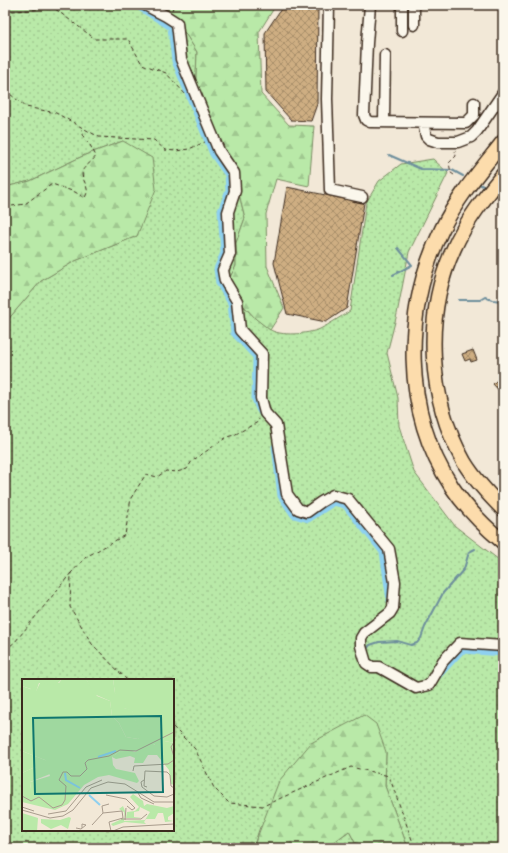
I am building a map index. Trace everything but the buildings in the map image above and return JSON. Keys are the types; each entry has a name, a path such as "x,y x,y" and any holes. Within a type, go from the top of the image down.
{"highway":[{"path":"503,142 462,195 448,217 436,243 420,290 415,324 414,352 415,381 420,412 427,435 438,461 451,486 467,508 483,525 503,542"},
{"path":"503,175 474,213 453,249 441,285 434,335 436,378 441,402 450,431 464,462 472,475 503,509"}],"lane":[{"path":"145,5 177,23 181,59 219,151 234,173 235,191 228,212 230,254 223,270 225,281 237,302 240,330 262,354 261,398 265,413 276,425 287,494 298,509 307,512 320,502 334,495 348,499 389,549 395,582 393,608 390,613 364,633 361,638 361,646 366,663 372,667 379,667 416,688 429,685 443,661 460,644 503,646"},
{"path":"329,5 327,99 330,190 362,197"},
{"path":"370,5 366,51 364,115 366,120 370,122 384,121 400,125 423,122 466,123 474,115 474,103"},
{"path":"402,5 402,31"},
{"path":"414,5 414,25"},
{"path":"384,55 384,121"},
{"path":"423,122 426,136 429,139 438,142 458,142 471,136 477,131 503,93"}],"path":[{"path":"5,9 13,11 49,9 49,5 95,39 128,39 142,64 166,73 188,97"},
{"path":"5,90 26,107 56,113 100,137 154,140 165,150 176,151 189,149 205,142"},
{"path":"5,207 25,204 52,184 75,192 85,198 88,190 82,176 82,170 85,166 92,162 96,156 90,145 84,139 82,128"},
{"path":"454,175 451,173 452,171 449,164 456,156 455,150"},
{"path":"5,650 15,642 71,573 86,557 125,534 131,498 146,474 157,477 166,471 177,472 187,470 192,461 227,437 234,435 258,422 260,417"},
{"path":"71,573 70,607 92,644 126,679"},
{"path":"174,728 195,749 214,788 229,803 263,806 351,767 389,776 415,848"},
{"path":"276,848 307,848"}],"green space":[{"path":"5,5 162,5 163,13 185,33 197,52 195,101 239,194 245,218 236,243 236,266 229,279 234,299 274,332 294,334 315,331 350,311 366,203 379,181 401,164 433,159 448,173 409,252 397,314 387,353 398,398 399,426 414,472 455,526 503,563 503,848 408,848 385,786 386,752 260,827 253,848 5,848 5,323 41,281 75,261 137,236 123,141 85,155 30,181 5,187"},
{"path":"162,5 276,5 259,32 261,94 289,125 314,126 309,186 276,179 266,214 267,266 284,308 270,330 256,319 244,306 234,299 229,279 236,266 236,243 245,218 239,194 195,101 197,52 185,33 163,13"},
{"path":"123,141 152,158 156,189 137,236 75,261 41,281 5,323 5,187 30,181 85,155"},
{"path":"364,715 376,724 386,752 385,786 408,848 358,848 349,831 326,848 253,848 279,781 311,743"},
{"path":"349,831 358,848 326,848"}],"waterway":[{"path":"136,5 171,27 175,61 213,154 228,175 229,190 221,211 224,253 217,269 219,283 231,303 234,333 256,357 255,399 263,415"},
{"path":"389,155 421,169 452,170 463,176"},
{"path":"479,184 485,187"},
{"path":"393,275 412,265 398,248"},
{"path":"459,300 480,300 485,297 492,300 503,301"},
{"path":"275,447 281,496 294,515 308,519 334,502 345,505 383,552 390,601"},
{"path":"365,651 370,645 379,642 397,641 411,645 417,643 421,638 425,627 443,593 464,569 469,552 475,549"},
{"path":"438,676 462,650 503,653"}]}
